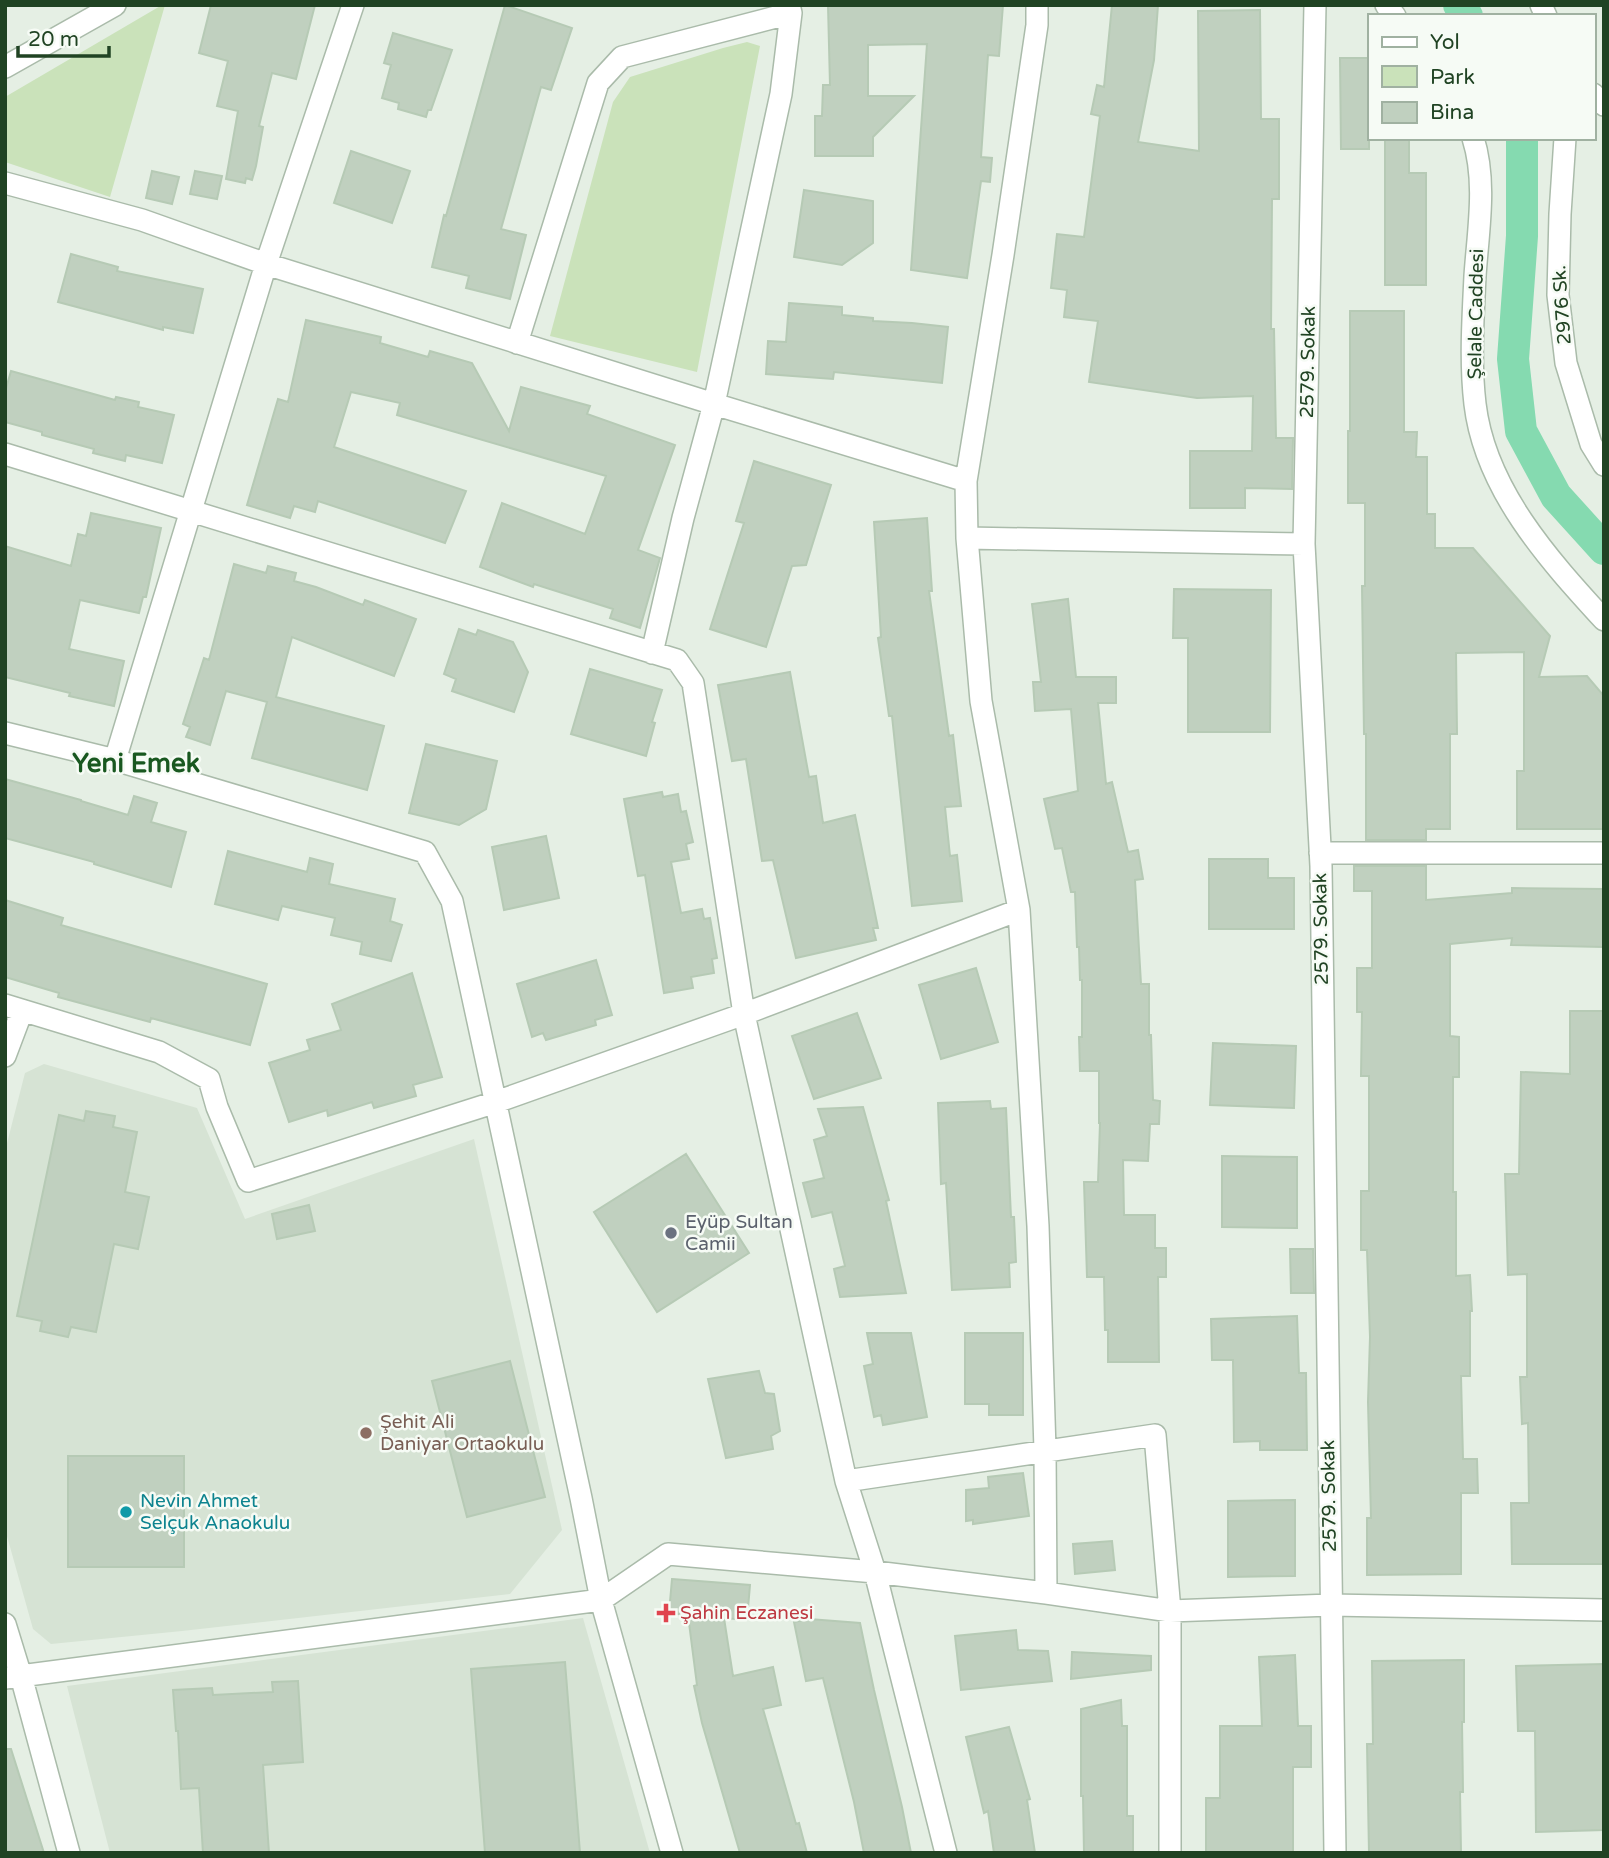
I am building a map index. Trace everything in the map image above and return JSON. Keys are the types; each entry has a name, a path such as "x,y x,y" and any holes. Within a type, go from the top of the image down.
{"street":[{"path":"5,67 115,5"},
{"path":"115,760 266,264 353,5"},
{"path":"1037,5 1037,25 1003,255 965,481 967,538 981,701 1019,909 1038,1226 1045,1450 1046,1593"},
{"name":"2579. Sokak","path":"1315,5 1304,544 1320,853 1335,1853"},
{"path":"517,343 598,83 621,57 790,9 781,93 714,404 683,518 652,653"},
{"name":"Şelale Caddesi","path":"1473,140 1480,177 1471,355 1475,406 1486,450 1508,501 1544,550 1604,620"},
{"name":"2976 Sk.","path":"1564,140 1558,295 1566,363 1591,444 1604,465"},
{"path":"5,183 142,220 266,264 965,481"},
{"path":"5,454 677,660 693,683 744,1014 846,1481 875,1572 946,1853"},
{"path":"967,538 1304,544"},
{"path":"5,733 115,760 425,852 452,901 579,1485 601,1600 672,1853"},
{"path":"1320,853 1604,853"},
{"path":"5,1056 14,1008 159,1052 209,1079 217,1107 248,1181 496,1102 744,1014 1019,909"},
{"path":"846,1481 1155,1435 1170,1611 1170,1853"},
{"path":"13,1677 601,1600 668,1554 875,1572 1170,1611 1330,1605 1604,1611"},
{"path":"5,1625 13,1677 69,1853"}],"shaded area":[{"path":"44,1064 197,1108 245,1219 474,1139 562,1530 510,1594 51,1644 33,1629 5,1529 5,1151 25,1073"},
{"path":"583,1618 650,1853 110,1853 67,1686"}],"green space":[{"path":"165,5 110,197 5,162 5,97"},
{"path":"747,42 760,46 697,372 550,336 613,102 630,77"}],"building":[{"path":"211,5 315,5 296,79 272,73 259,126 263,127 256,166 252,180 246,178 245,183 226,179 238,111 217,106 228,61 199,53"},
{"path":"505,5 572,28 551,90 541,87 501,229 526,235 510,299 466,288 469,276 432,267 444,215 446,216"},
{"path":"828,5 1003,5 999,56 988,55 981,157 992,158 990,182 981,181 967,278 911,270 927,44 868,45 868,96 914,96 873,137 873,156 815,156 815,116 822,116 823,85 830,85"},
{"path":"1112,5 1158,5 1154,60 1138,142 1199,151 1198,11 1260,10 1261,119 1279,119 1279,199 1272,199 1271,329 1274,329 1276,438 1293,438 1292,489 1245,488 1245,508 1190,508 1190,451 1252,451 1253,396 1197,398 1089,382 1098,321 1064,317 1067,290 1051,288 1057,234 1084,237 1100,116 1091,114 1097,85 1104,87"},
{"path":"393,33 452,50 431,110 428,110 426,117 398,109 399,103 382,98 391,65 384,63"},
{"path":"1340,58 1368,58 1369,149 1341,149"},
{"path":"1385,140 1409,140 1409,173 1426,173 1426,285 1385,285"},
{"path":"351,151 410,171 392,223 334,203"},
{"path":"152,171 179,177 172,204 146,198"},
{"path":"195,171 222,176 217,199 190,194"},
{"path":"804,190 873,201 873,243 842,265 794,257"},
{"path":"71,254 118,267 117,271 203,289 193,333 163,327 163,330 58,302"},
{"path":"789,303 842,307 842,315 873,318 873,321 948,327 942,383 834,372 833,379 766,374 768,341 786,342"},
{"path":"1350,311 1404,311 1404,432 1417,432 1416,457 1427,457 1427,514 1435,514 1435,548 1473,548 1550,636 1539,677 1587,676 1604,696 1604,829 1517,829 1517,771 1524,771 1524,652 1456,653 1457,734 1450,734 1450,829 1426,829 1426,840 1366,840 1362,586 1365,586 1365,503 1348,503"},
{"path":"306,320 381,337 380,343 428,357 430,351 472,363 509,431 521,387 590,406 587,414 675,445 638,550 660,558 640,628 610,618 613,609 534,584 533,587 480,567 502,503 585,534 606,476 397,415 400,403 351,392 334,447 466,491 445,543 318,501 315,512 294,506 290,518 247,505 278,399 288,402"},
{"path":"11,371 115,400 116,397 139,402 138,407 174,415 162,463 126,455 125,461 93,453 94,449 5,422 5,392"},
{"path":"754,461 831,485 806,565 792,566 766,647 710,629 744,523 736,521"},
{"path":"91,513 161,528 146,597 143,597 139,613 80,600 69,649 124,661 114,706 5,677 5,546 71,566 78,534 86,536"},
{"path":"927,518 932,591 929,591 949,736 953,735 961,806 945,807 950,856 957,855 962,901 912,906 892,716 889,716 878,638 881,637 874,522"},
{"path":"234,564 266,573 268,566 296,573 294,581 363,605 365,600 416,619 394,676 292,637 276,697 384,726 367,790 252,758 267,702 226,691 210,745 186,737 190,727 183,724 204,658 209,660"},
{"path":"1174,589 1271,590 1270,732 1188,732 1188,638 1173,638"},
{"path":"1068,599 1076,677 1116,677 1116,703 1098,703 1106,784 1112,782 1128,852 1138,850 1143,879 1135,880 1141,984 1149,984 1153,1100 1160,1101 1159,1124 1150,1124 1148,1161 1123,1160 1124,1215 1155,1215 1155,1248 1166,1248 1166,1277 1158,1277 1159,1362 1108,1362 1104,1277 1087,1277 1084,1182 1098,1182 1099,1071 1080,1071 1082,980 1077,947 1075,892 1071,892 1062,848 1055,849 1044,799 1078,791 1071,709 1035,711 1033,682 1041,682 1032,604"},
{"path":"459,629 476,635 478,630 513,642 528,672 514,712 452,691 456,679 444,674"},
{"path":"590,669 662,690 652,722 655,723 646,756 571,734"},
{"path":"790,672 809,777 816,776 823,823 855,815 878,928 873,928 876,940 796,958 773,860 762,861 746,759 732,761 718,685"},
{"path":"426,744 497,761 486,809 459,825 409,813"},
{"path":"5,779 128,815 134,796 157,803 151,822 186,832 171,887 94,862 5,838"},
{"path":"662,792 663,797 678,794 681,812 686,811 693,842 686,844 689,859 671,862 681,913 702,909 704,919 710,918 717,958 712,959 714,973 691,977 693,988 664,993 645,875 638,876 624,799"},
{"path":"546,836 559,898 504,910 492,847"},
{"path":"228,851 307,872 310,858 333,864 329,884 395,899 390,921 402,925 391,961 360,954 362,942 331,935 335,918 282,906 278,920 215,904"},
{"path":"1209,859 1268,859 1268,878 1294,878 1294,929 1209,929"},
{"path":"1354,866 1426,866 1426,900 1512,893 1512,888 1604,889 1603,947 1511,945 1512,938 1450,944 1450,1036 1459,1037 1459,1077 1453,1077 1456,1276 1470,1275 1472,1311 1470,1376 1461,1376 1463,1459 1477,1459 1478,1493 1461,1493 1461,1574 1367,1575 1367,1518 1371,1518 1368,1402 1370,1337 1367,1250 1361,1250 1361,1191 1369,1191 1369,1076 1361,1076 1362,1012 1357,1012 1357,968 1372,968 1372,891 1354,891"},
{"path":"5,900 63,918 61,925 267,984 250,1045 151,1018 150,1022 58,997 59,993 5,977"},
{"path":"596,960 612,1015 595,1020 596,1025 546,1040 543,1033 532,1037 517,984"},
{"path":"976,968 998,1042 941,1059 919,985"},
{"path":"412,973 442,1077 413,1085 416,1096 374,1108 372,1102 328,1116 327,1110 289,1122 269,1063 310,1050 307,1040 341,1030 332,1004"},
{"path":"1570,1011 1604,1011 1604,1564 1512,1564 1511,1503 1529,1503 1528,1423 1522,1424 1520,1377 1527,1377 1527,1274 1508,1275 1505,1174 1519,1174 1521,1072 1570,1074"},
{"path":"857,1013 881,1078 814,1099 792,1036"},
{"path":"1213,1043 1296,1046 1294,1108 1210,1105"},
{"path":"990,1101 991,1109 1006,1108 1016,1262 1009,1263 1010,1287 952,1290 946,1183 941,1184 938,1103"},
{"path":"863,1107 889,1200 886,1201 906,1293 840,1297 834,1269 845,1266 832,1212 812,1217 803,1183 824,1178 814,1140 827,1136 818,1109"},
{"path":"86,1111 115,1116 113,1127 137,1132 125,1192 149,1197 138,1249 114,1244 96,1332 71,1327 68,1337 40,1331 42,1321 17,1316 59,1115 84,1121"},
{"name":"Eyüp Sultan Camii","path":"686,1154 749,1253 657,1312 594,1212"},
{"path":"1222,1156 1297,1157 1297,1228 1222,1227"},
{"path":"309,1205 315,1231 277,1239 272,1214"},
{"path":"1290,1249 1313,1249 1314,1293 1291,1293"},
{"path":"1297,1316 1299,1373 1306,1373 1307,1450 1260,1450 1260,1441 1234,1442 1233,1360 1212,1360 1211,1319"},
{"path":"867,1333 911,1333 927,1417 883,1425 881,1415 874,1417 864,1366 873,1364"},
{"path":"965,1333 1023,1333 1023,1415 989,1415 989,1404 965,1404"},
{"path":"510,1361 545,1497 467,1517 432,1381"},
{"path":"759,1371 765,1393 774,1394 780,1431 771,1436 773,1449 726,1458 708,1379"},
{"name":"Nevin Ahmet Selçuk Anaokulu","path":"68,1456 184,1456 184,1567 68,1567"},
{"path":"1023,1473 1029,1516 973,1524 973,1520 966,1521 966,1490 989,1488 988,1477"},
{"path":"1295,1500 1295,1576 1228,1577 1228,1501"},
{"path":"1112,1541 1115,1570 1075,1574 1073,1544"},
{"path":"672,1579 750,1585 747,1620 724,1618 733,1676 773,1667 781,1705 763,1709 807,1853 740,1853 702,1723 694,1686 697,1685 688,1615 669,1613"},
{"path":"809,1619 860,1623 911,1853 864,1853 823,1678 806,1681 794,1622"},
{"path":"1016,1630 1018,1650 1048,1651 1052,1681 961,1690 955,1636"},
{"path":"1072,1652 1151,1656 1151,1670 1071,1679"},
{"path":"1295,1655 1298,1726 1311,1726 1311,1767 1293,1767 1293,1853 1206,1853 1206,1798 1220,1798 1220,1726 1262,1726 1259,1657"},
{"path":"1464,1660 1461,1853 1369,1853 1367,1744 1373,1744 1372,1661"},
{"path":"565,1662 580,1853 485,1853 471,1669"},
{"path":"1604,1664 1604,1830 1536,1832 1535,1731 1518,1731 1516,1666"},
{"path":"298,1681 303,1762 263,1765 269,1853 203,1853 199,1788 181,1789 173,1690 212,1688 213,1695 273,1692 272,1682"},
{"path":"1121,1700 1122,1726 1127,1726 1127,1816 1133,1816 1133,1853 1084,1853 1081,1709"},
{"path":"1009,1727 1030,1799 1027,1800 1035,1853 994,1853 988,1811 984,1813 966,1737"},
{"path":"5,1749 11,1749 44,1853 5,1853"}],"waterway":[{"path":"1459,5 1466,14"},
{"path":"1522,140 1522,236 1513,359 1521,431 1556,496 1604,549"}],"place":[{"name":"Eyüp Sultan Camii","path":"671,1233"},
{"name":"Şehit Ali Daniyar Ortaokulu","path":"366,1433"},
{"name":"Nevin Ahmet Selçuk Anaokulu","path":"126,1512"},
{"name":"Şahin Eczanesi","path":"666,1613"}],"district":[{"name":"Yeni Emek","path":"136,763"}]}
